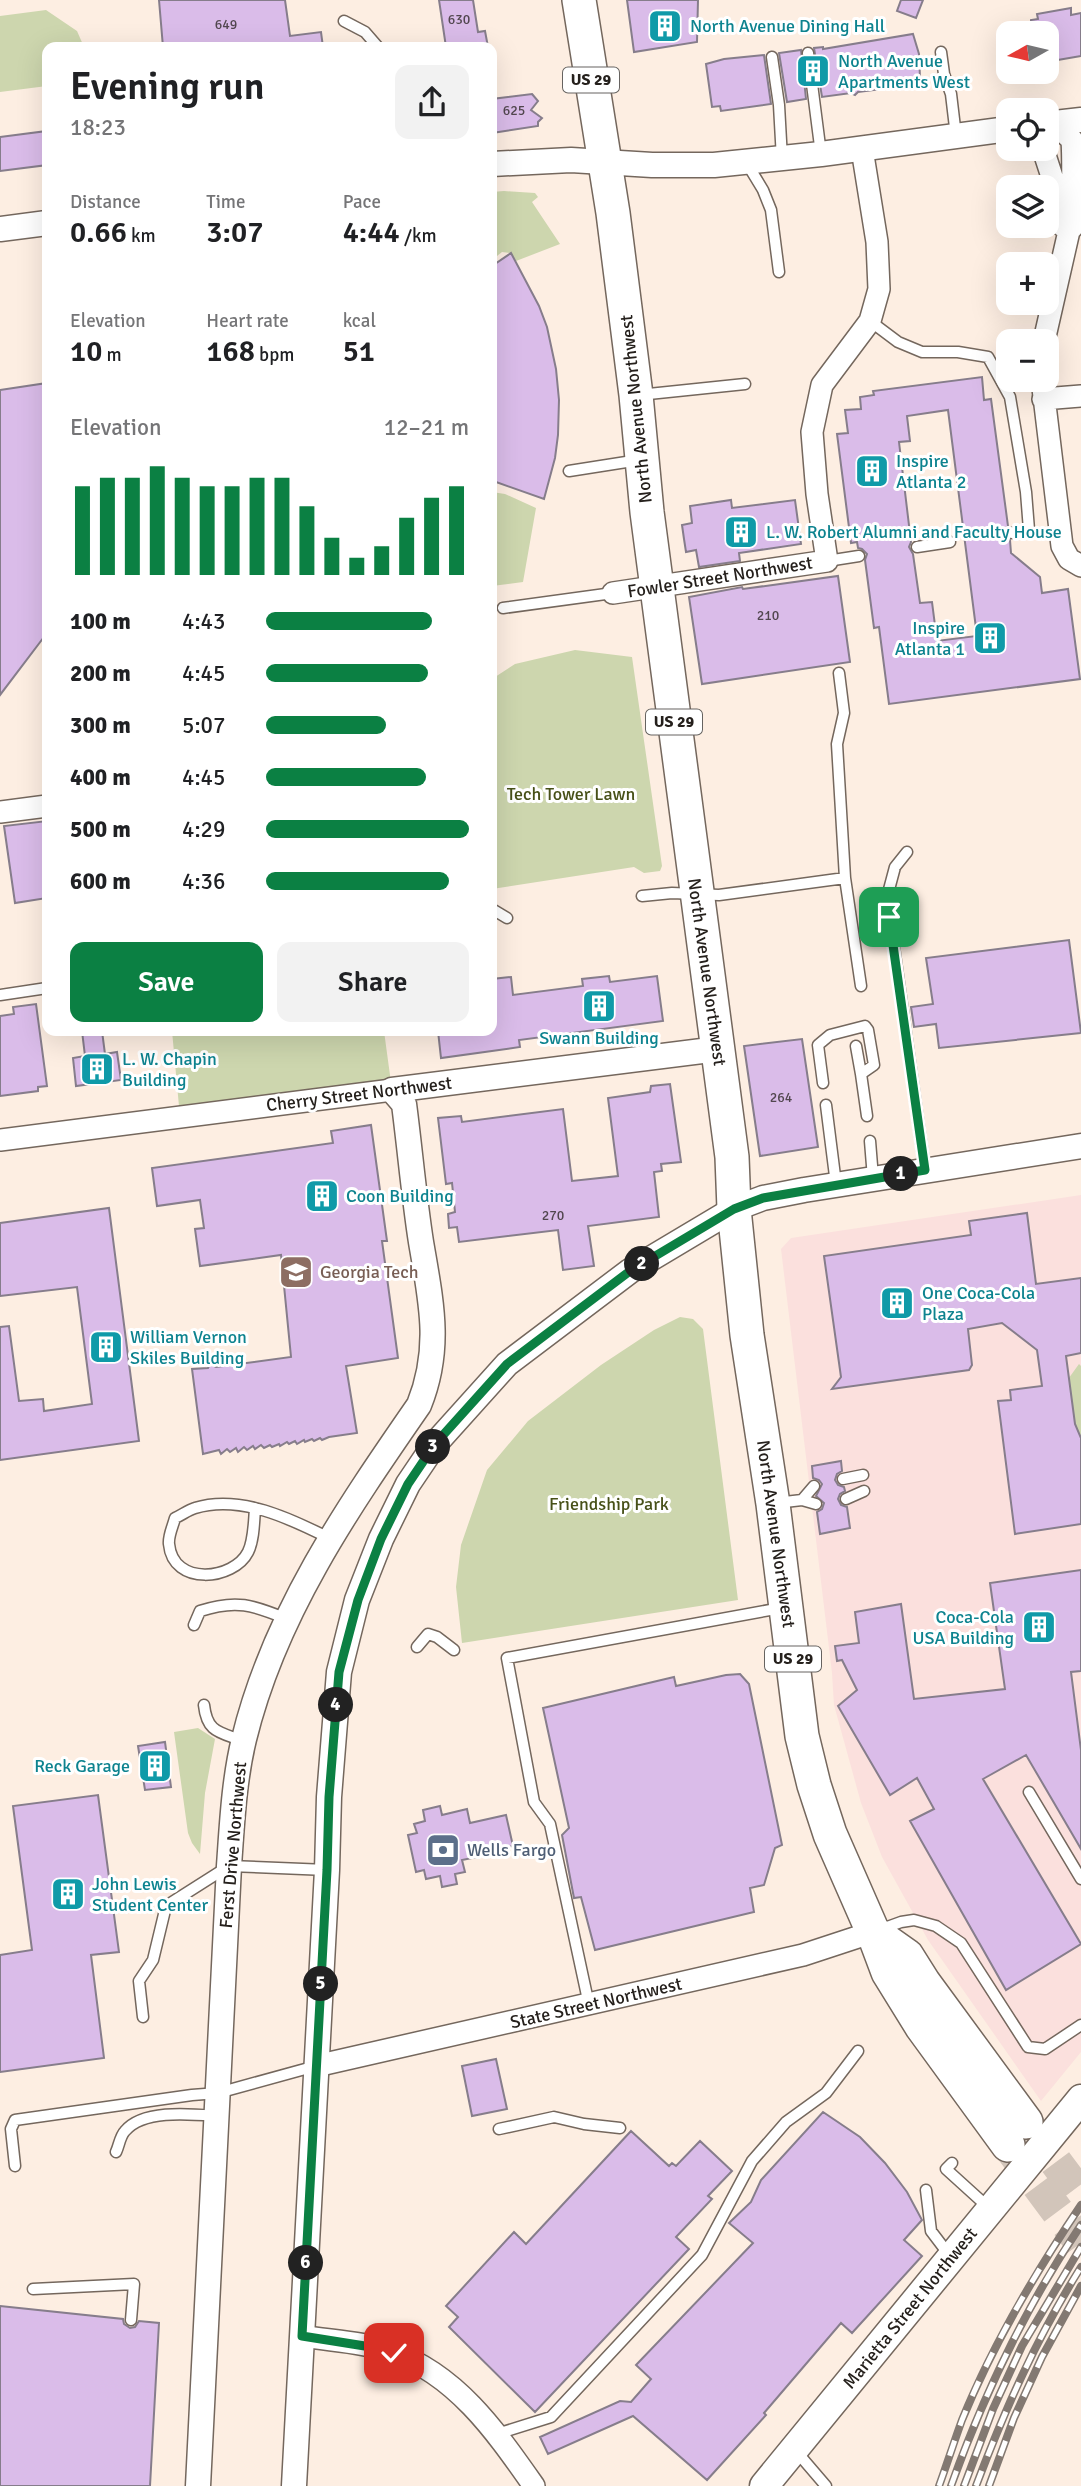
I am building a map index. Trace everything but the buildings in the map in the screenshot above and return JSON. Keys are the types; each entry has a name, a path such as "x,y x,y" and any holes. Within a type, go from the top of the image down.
{"highway":[{"name":"North Avenue Northwest","path":"579,0 636,396 656,586 732,1157 734,1209 747,1335 787,1502 786,1607 802,1736 830,1834 888,1972 922,2027 1030,2132"}],"main road":[{"name":"Marietta Street Northwest","path":"764,2486 991,2210 1030,2132 1081,2099"}],"street":[{"path":"1059,126 1081,120"},
{"path":"499,164 604,161 652,165 714,165 782,159 996,131"},
{"path":"1047,329 1072,239 1059,223 1063,186 1074,168 1072,140 1059,133"},
{"path":"827,561 817,494 812,432 822,385 870,321 879,289 877,242 862,149"},
{"path":"1049,161 1063,186"},
{"path":"0,229 42,224"},
{"path":"1042,392 1062,546 1069,559 1081,566"},
{"path":"1059,392 1081,396"},
{"name":"Fowler Street Northwest","path":"612,593 827,561"},
{"path":"0,812 42,807"},
{"name":"Cherry Street Northwest","path":"0,1140 718,1049"},
{"name":"Ferst Drive Northwest","path":"198,2486 229,1866 234,1799 243,1741 258,1690 287,1619 329,1538 419,1405 429,1381 433,1356 428,1278 404,1104 392,1090"},
{"path":"294,2486 329,1797 339,1672 358,1600 381,1539 408,1484 435,1444 507,1364 630,1271 734,1209 763,1198 836,1184 1081,1146"},
{"name":"State Street Northwest","path":"316,2066 803,1955 873,1932"},
{"path":"302,2336 394,2353 434,2374 468,2400 498,2434 534,2486"}],"lane":[{"path":"344,21 365,32 374,42"},
{"path":"941,52 944,74 951,94 956,136"},
{"path":"808,53 821,154"},
{"path":"772,57 779,105 782,159"},
{"path":"746,162 763,190 771,210 779,272"},
{"path":"870,321 898,342 922,352 958,352 988,357 1010,397 1026,492 1030,530 1012,533"},
{"path":"636,396 745,384"},
{"path":"569,471 643,459"},
{"path":"917,547 950,542"},
{"path":"827,561 859,555"},
{"path":"503,608 612,593"},
{"path":"839,673 844,713 837,744 845,878 861,986"},
{"path":"907,852 895,867 887,897 925,1170"},
{"path":"642,896 672,893 719,895 845,878"},
{"path":"497,912 507,918"},
{"path":"0,995 42,989"},
{"path":"823,1083 818,1045 830,1035 865,1026 874,1065 861,1074"},
{"path":"856,1046 867,1116"},
{"path":"826,1105 836,1184"},
{"path":"870,1141 873,1178"},
{"path":"843,1479 863,1475"},
{"path":"787,1502 814,1486"},
{"path":"846,1499 864,1491"},
{"path":"787,1502 816,1504"},
{"path":"255,1508 248,1553 232,1568 209,1575 188,1574 173,1560 168,1542 175,1518 196,1508 226,1505 255,1508 301,1524 329,1538"},
{"path":"194,1625 200,1611 235,1603 254,1605 287,1619"},
{"path":"589,2005 550,1824 534,1802 507,1658 786,1607"},
{"path":"417,1647 428,1634 437,1637 454,1650"},
{"path":"204,1705 206,1721 211,1728 243,1741"},
{"path":"1029,1793 1081,1879"},
{"path":"143,2017 139,1980 153,1960 166,1906 229,1866 327,1870"},
{"path":"873,1932 914,1920 936,1926 961,1943 1028,2048 1045,2049 1081,2025"},
{"path":"498,2434 551,2417 702,2255 752,2161 786,2122 827,2093 858,2051"},
{"path":"116,2152 124,2132 140,2119 217,2105 316,2066"},
{"path":"15,2166 11,2129 15,2120 192,2095 217,2105"},
{"path":"499,2129 555,2117 620,2128"},
{"path":"952,2163 946,2169 991,2210"},
{"path":"926,2190 931,2231 952,2258"},
{"path":"33,2289 134,2284 131,2320"},
{"path":"794,2449 826,2486"}],"shaded area":[{"path":"1081,1195 1081,2052 1041,2101 928,1940 882,1857 861,1803 834,1705 781,1249 791,1238"}],"green space":[{"path":"46,10 77,31 82,42 42,42 42,87 0,92 0,16"},
{"path":"497,192 535,193 538,197 532,202 560,244 516,261 511,253 502,252 497,256"},
{"path":"497,493 536,508 523,582 497,585"},
{"name":"Tech Tower Lawn","path":"575,650 632,657 662,866 660,871 644,873 634,867 497,888 497,676 515,664"},
{"path":"172,1036 385,1036 392,1090 180,1117"},
{"name":"Friendship Park","path":"680,1317 693,1319 703,1329 738,1600 462,1643 456,1587 461,1545 487,1470 528,1421 601,1365 654,1330"},
{"path":"1079,1364 1081,1439 1076,1436 1066,1382"},
{"path":"198,1728 215,1739 205,1793 200,1854 188,1833 174,1732"}],"tunnel":[{"path":"1026,2122 1081,2196"},
{"path":"1008,2145 1081,2243"}],"railway":[{"path":"939,2486 962,2420 987,2364 1031,2283 1081,2205"},
{"path":"951,2486 1008,2351 1042,2287 1081,2225"},
{"path":"964,2486 993,2409 1022,2346 1081,2247"},
{"path":"976,2486 1023,2374 1081,2267"},
{"path":"989,2486 1014,2418 1042,2357 1081,2286"}],"place":[{"name":"North Avenue Dining Hall","path":"665,26"},
{"name":"North Avenue Apartments West","path":"813,71"},
{"name":"Inspire Atlanta 2","path":"872,471"},
{"name":"L. W. Robert Alumni and Faculty House","path":"741,532"},
{"name":"Inspire Atlanta 1","path":"990,638"},
{"name":"Swann Building","path":"599,1006"},
{"name":"L. W. Chapin Building","path":"97,1069"},
{"name":"Coon Building","path":"322,1196"},
{"name":"Georgia Tech","path":"296,1272"},
{"name":"One Coca-Cola Plaza","path":"897,1303"},
{"name":"William Vernon Skiles Building","path":"106,1347"},
{"name":"Coca-Cola USA Building","path":"1039,1627"},
{"name":"Reck Garage","path":"155,1766"},
{"name":"Wells Fargo","path":"443,1850"},
{"name":"John Lewis Student Center","path":"68,1894"}],"route":[{"path":"394,2353 302,2336 329,1797 339,1672 358,1600 381,1539 408,1484 435,1444 507,1364 630,1271 734,1209 763,1198 925,1170 889,917"}]}
